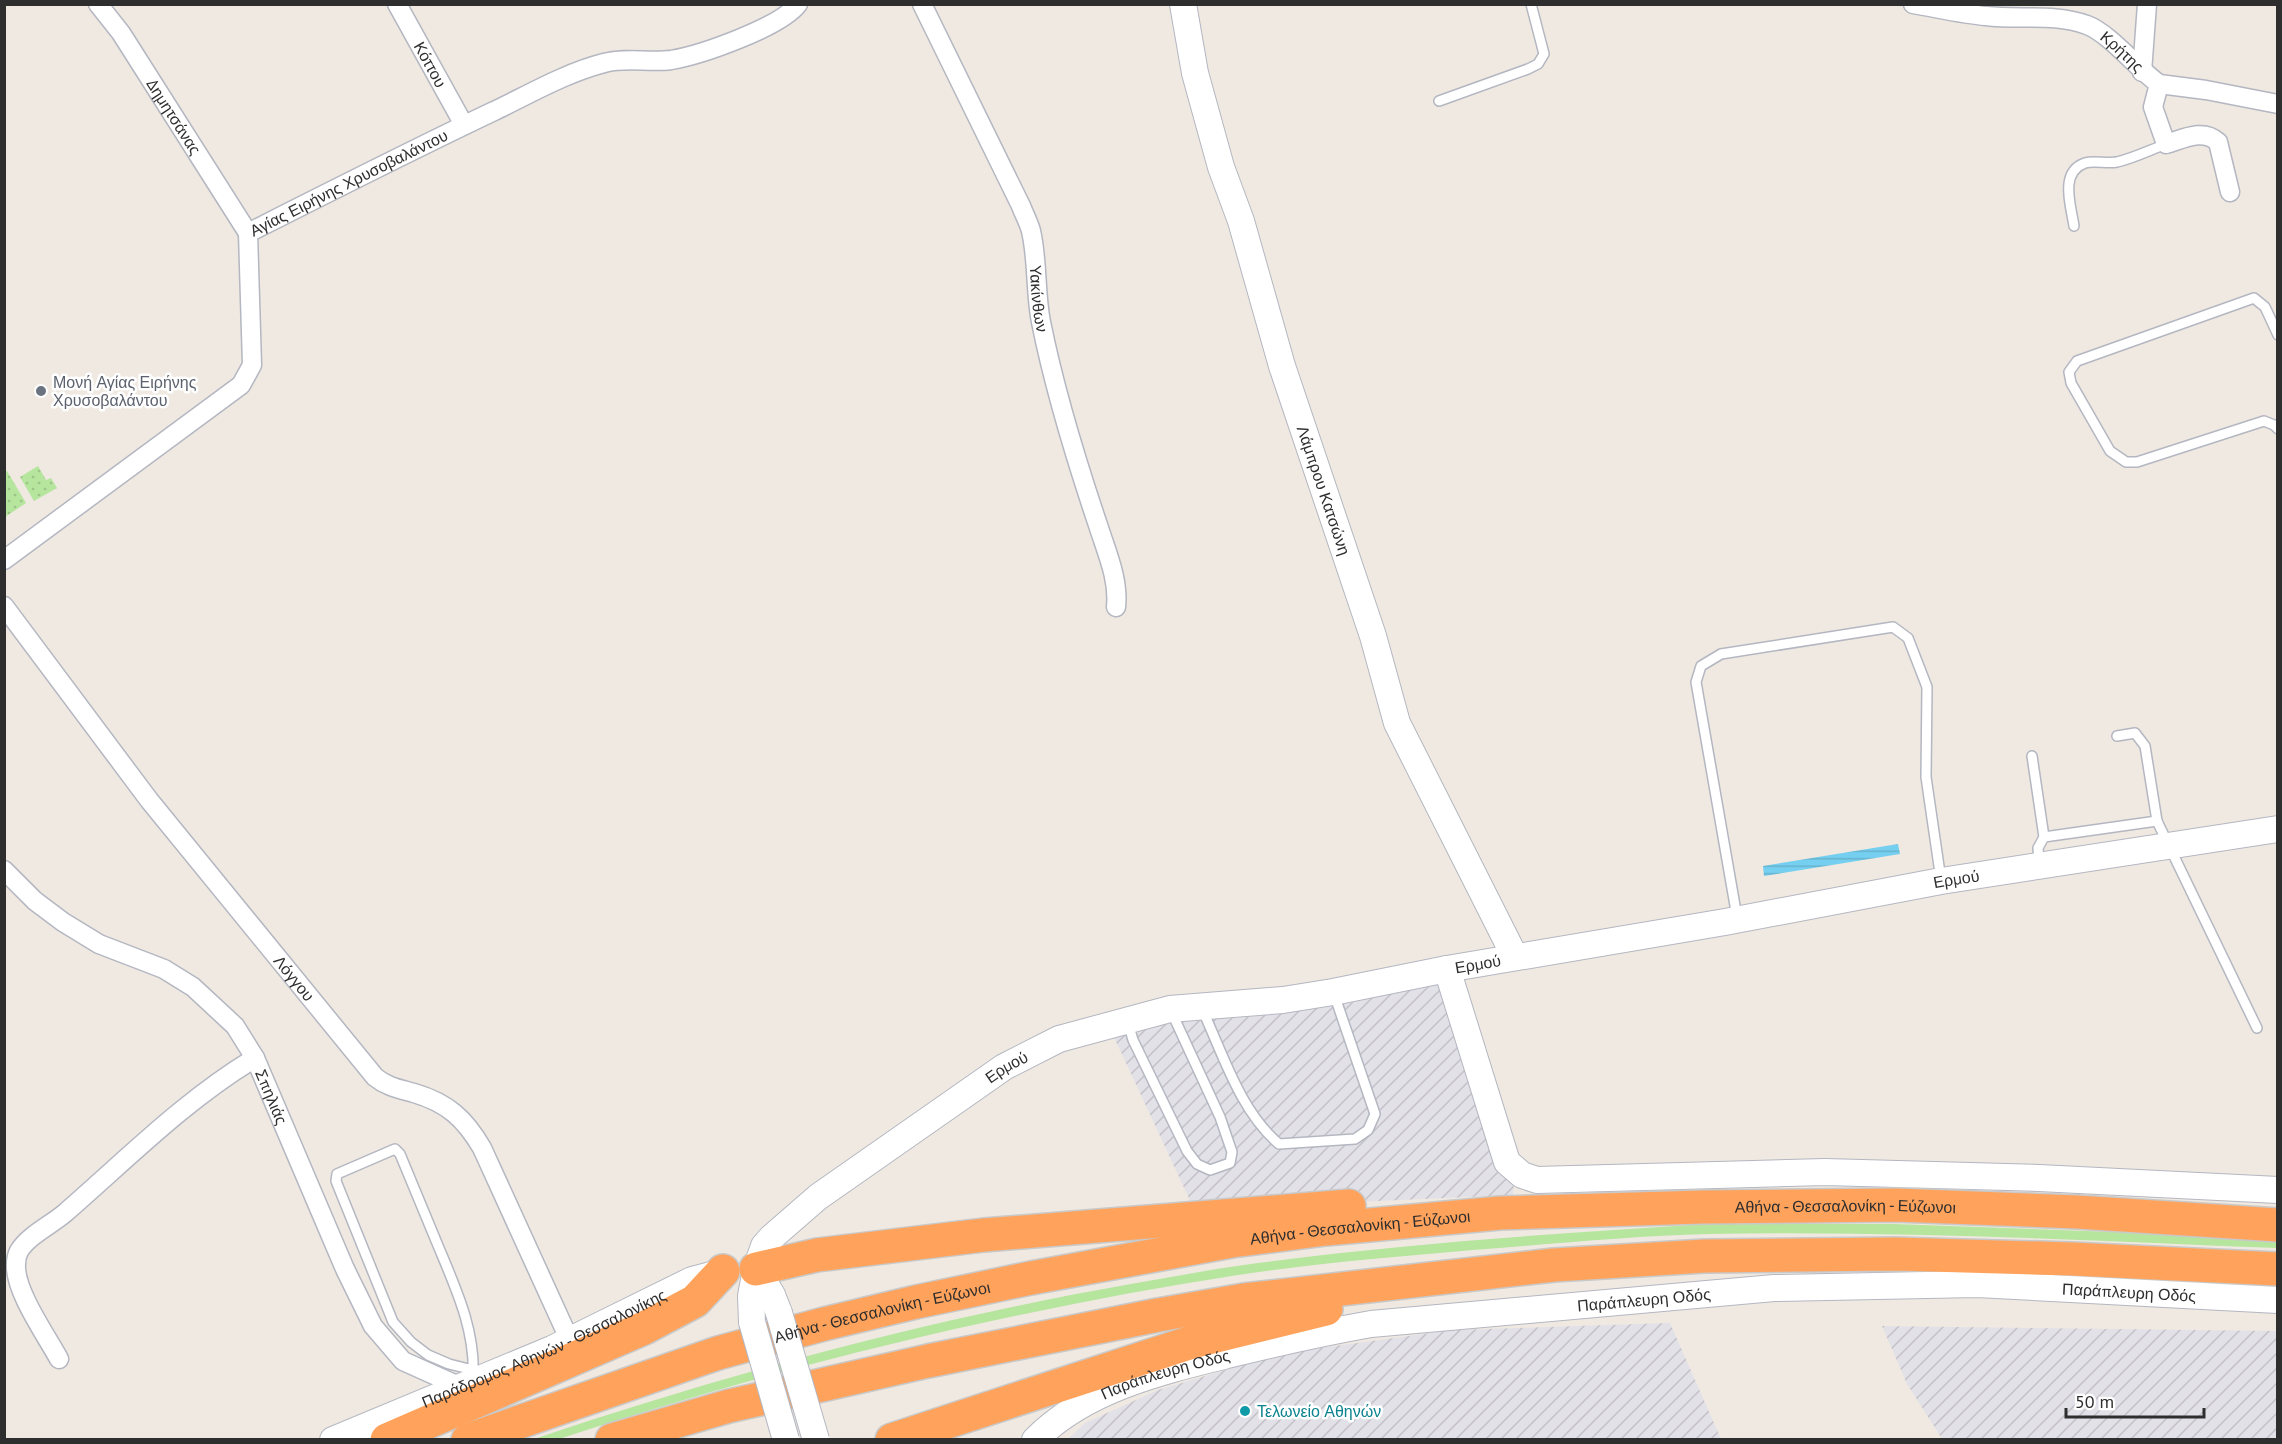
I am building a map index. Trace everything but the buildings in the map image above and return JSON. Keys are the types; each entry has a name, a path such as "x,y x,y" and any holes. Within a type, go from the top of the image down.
{"highway":[{"path":"756,1269 817,1255 984,1235 1328,1207 1414,1205 1500,1213"},
{"name":"Αθήνα - Θεσσαλονίκη - Εύζωνοι","path":"468,1440 718,1353 916,1302 1232,1241 1326,1229 1500,1213 1703,1207 1896,1205 2077,1212 2277,1225"},
{"path":"612,1440 729,1406 1052,1335 1244,1300 1505,1270 1705,1256 1895,1254 2072,1259 2277,1269"},
{"path":"892,1440 1192,1342 1305,1313 1392,1297 1505,1270"},
{"path":"387,1440 644,1329 695,1301 723,1271"}],"street":[{"name":"Δημητσάνας","path":"98,4 121,33 248,233"},
{"name":"Κόττου","path":"397,4 464,125"},
{"name":"Αγίας Ειρήνης Χρυσοβαλάντου","path":"4,560 184,428 245,380 252,365 248,233 579,70 628,59 670,60 695,55 731,43 783,18 793,12 798,4"},
{"name":"Υακίνθων","path":"922,4 1021,206 1030,230 1037,302 1048,360 1082,478 1112,568 1117,595 1116,607"},
{"name":"Λάμπρου Κατσώνη","path":"1184,4 1195,73 1221,167 1241,221 1282,366 1373,636 1397,723 1515,957"},
{"name":"Κρήτης","path":"1913,4 1987,16 2064,19 2089,26 2107,38 2142,72 2158,84 2153,106 2166,144"},
{"path":"2142,72 2147,4"},
{"path":"2158,84 2206,90 2277,104"},
{"path":"2166,144 2203,134 2212,136 2218,142 2230,192"},
{"name":"Λόγγου","path":"4,606 108,748 375,1077 383,1084 439,1102 456,1113 471,1130 482,1148 570,1341"},
{"name":"Ερμού","path":"786,1440 752,1322 751,1296 756,1269 764,1246 818,1197 1004,1067 1059,1039 1170,1009 1283,1000 1333,992 1447,969 1941,881 2277,829"},
{"name":"Σπηλιάς","path":"4,870 35,901 99,944 164,969 193,987 235,1026 255,1058 345,1269 373,1326 403,1361 469,1380"},
{"path":"1447,969 1507,1162 1522,1175 1537,1180 1825,1172 2039,1178 2277,1190"},
{"path":"59,1359 17,1282 16,1263 19,1251 171,1119 232,1072 255,1058"},
{"path":"756,1269 772,1295 779,1313 816,1440"},
{"name":"Παράδρομος Αθηνών - Θεσσαλονίκης","path":"333,1440 469,1380 570,1341 692,1280 723,1271 756,1269"},
{"name":"Παράπλευρη Οδός","path":"1035,1440 1045,1430 1079,1407 1112,1390 1170,1369 1318,1333 1371,1324 1774,1288 1977,1284 2277,1300"}],"lane":[{"path":"1439,102 1515,75 1538,64 1544,54 1531,4"},
{"path":"2074,226 2069,178 2075,169 2086,162 2117,162 2166,144"},
{"path":"2277,335 2265,307 2254,298 2077,361 2069,372 2071,383 2110,451 2126,462 2137,462 2264,421 2274,425 2277,429"},
{"path":"1737,919 1696,682 1701,666 1721,654 1893,627 1908,638 1927,687 1926,777 1941,881"},
{"path":"2116,736 2135,733 2145,746 2157,821 2257,1028"},
{"path":"2032,756 2044,837 2038,848 2040,865"},
{"path":"2044,837 2157,821"},
{"path":"1201,1005 1236,1083 1263,1131 1279,1144 1354,1139 1368,1130 1375,1114 1333,992"},
{"path":"1127,1020 1133,1040 1188,1151 1197,1164 1209,1170 1230,1163 1232,1152 1220,1117 1170,1009"},
{"path":"395,1149 400,1154 465,1312 474,1355 469,1380 449,1364 428,1355 411,1342 393,1322 336,1181 337,1174 395,1149"}],"shaded area":[{"path":"1438,979 1514,1184 1513,1195 1194,1209 1112,1033 1159,1022 1286,1012 1356,1002"},
{"path":"1670,1323 1721,1439 1067,1440 1085,1423 1158,1390 1283,1353 1453,1330"},
{"path":"1882,1326 2277,1331 2277,1439 1942,1439 1907,1384"}],"green space":[{"path":"38,466 46,480 51,478 57,488 34,501 20,477"},
{"path":"7,471 26,503 5,517 4,472"},
{"path":"1705,1224 1894,1224 2277,1238 2277,1248 1922,1235 1709,1234 1591,1240 1326,1264 1152,1289 980,1323 726,1388 559,1439 531,1440 753,1371 903,1332 1054,1298 1295,1258 1529,1236"}],"water":[{"path":"1898,844 1900,854 1764,876 1763,866"}],"place":[{"name":"Μονή Αγίας Ειρήνης Χρυσοβαλάντου","path":"41,391"},
{"name":"Τελωνείο Αθηνών","path":"1245,1411"}]}
